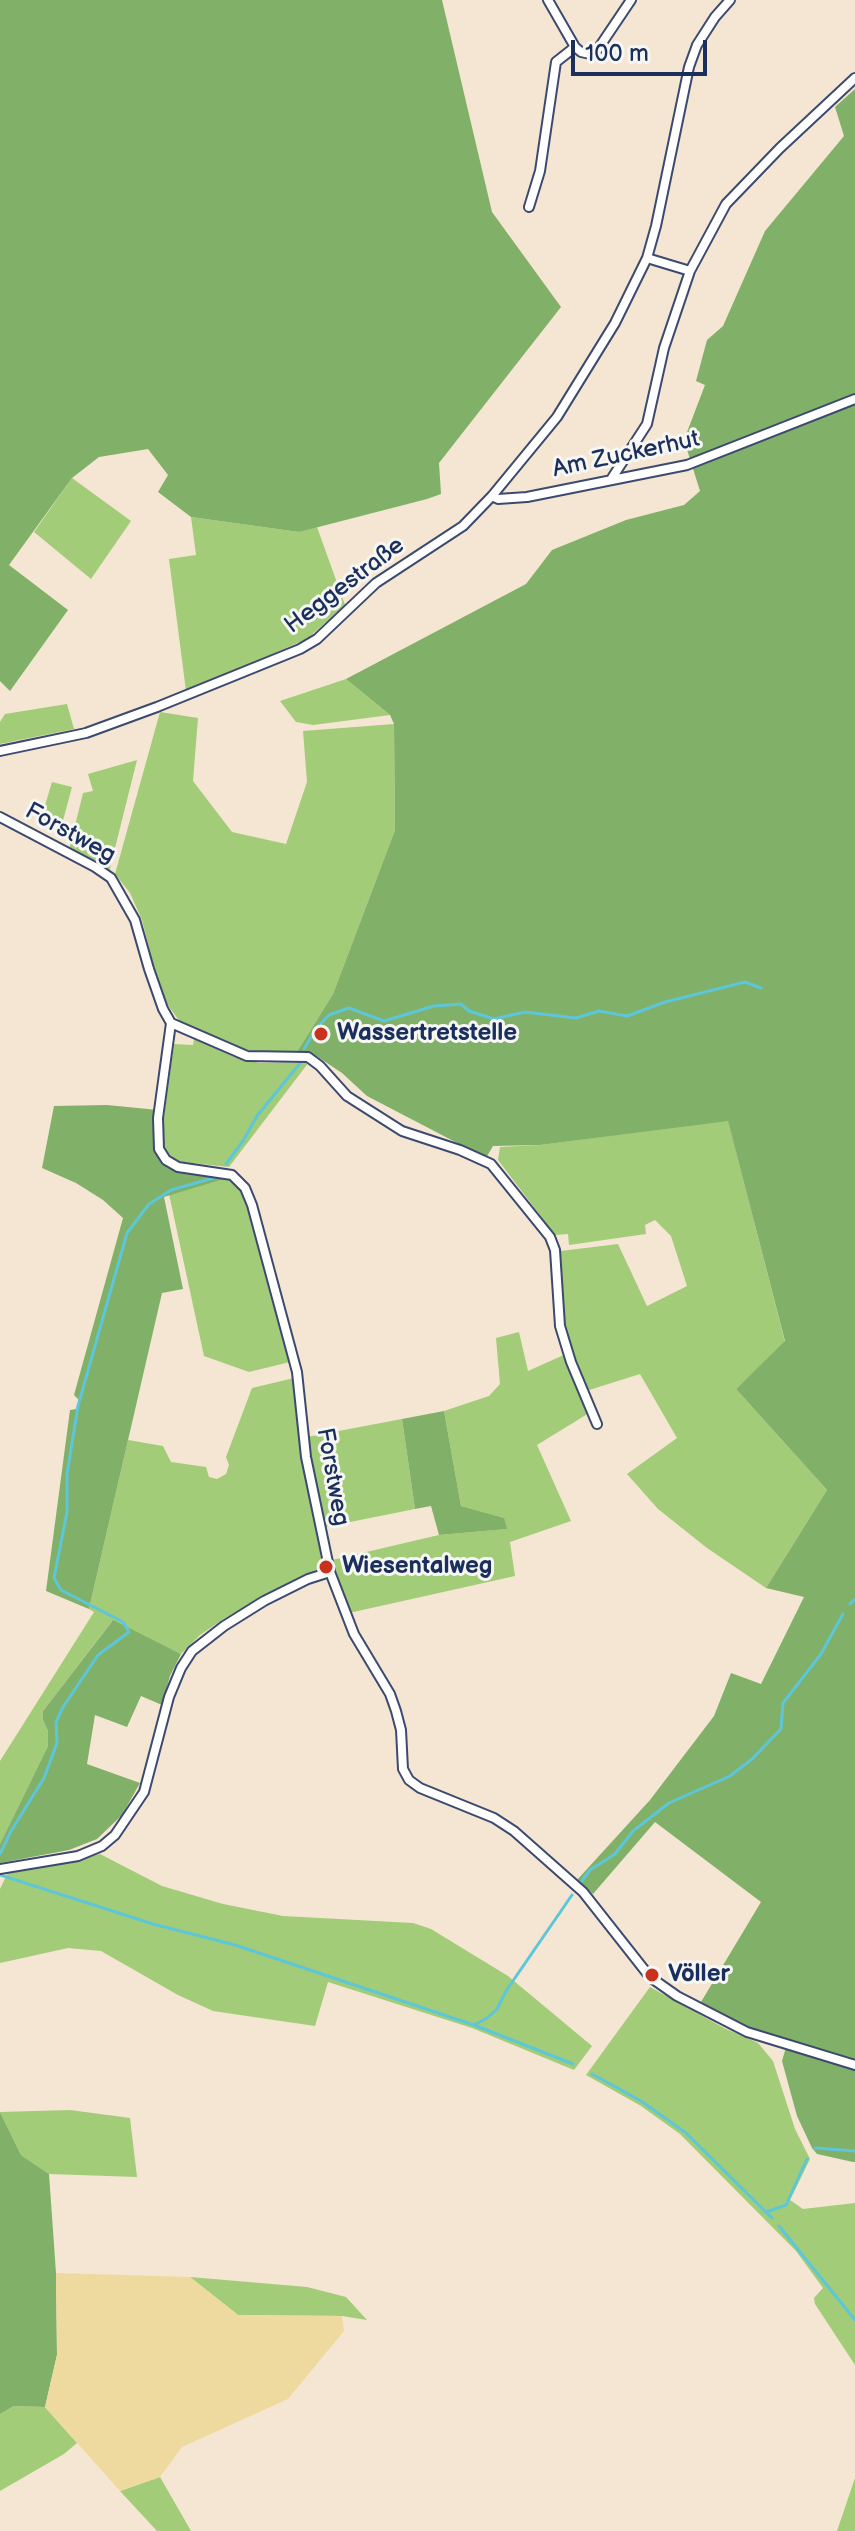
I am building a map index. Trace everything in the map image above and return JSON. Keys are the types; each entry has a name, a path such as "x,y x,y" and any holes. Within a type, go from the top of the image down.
{"street":[{"path":"548,0 575,47 590,54 598,49 631,0"},
{"name":"Heggestraße","path":"0,751 86,733 300,649 317,639 376,583 463,526 539,442 615,323 647,258 689,67 697,45 730,0"},
{"path":"529,207 540,171 556,62 575,47"},
{"path":"612,478 647,424 664,348 690,271 726,204 855,78"},
{"path":"647,258 690,271"},
{"name":"Am Zuckerhut","path":"492,496 498,499 527,497 707,460 749,440 855,399"},
{"name":"Forstweg","path":"0,817 111,878 135,920 149,969 171,1023 158,1118 159,1149 166,1160 178,1167 232,1175 245,1188 252,1205 297,1372 306,1457 330,1572 354,1634 390,1694 401,1730 403,1769 409,1780 420,1788 494,1818 514,1831 583,1892 650,1977 677,1996 747,2032 855,2065"},
{"path":"171,1023 247,1056 308,1057 347,1096 402,1131 491,1164 550,1237 555,1250 560,1326 571,1362 597,1424"},
{"path":"1,1869 78,1856 102,1846 115,1835 144,1792 169,1697 192,1651 264,1601 308,1579 330,1572"}],"green space":[{"path":"0,0 442,0 492,212 561,307 439,463 441,494 427,499 299,532 191,517 158,492 168,475 148,449 99,457 72,478 9,565 68,610 10,691 0,681"},
{"path":"855,89 853,2162 817,2154 812,2148 797,2116 782,2061 788,2040 756,2031 701,2002 761,1902 655,1822 593,1894 577,1880 650,1800 714,1716 731,1673 761,1684 804,1597 766,1588 827,1490 736,1389 785,1341 728,1121 540,1145 493,1146 486,1158 367,1096 342,1073 309,1051 297,1052 333,994 395,830 394,724 390,715 346,679 526,584 552,550 626,520 684,505 700,491 684,440 705,385 696,381 707,340 723,326 765,231 844,136 835,107"},
{"path":"72,478 131,521 91,579 34,532"},
{"path":"191,517 299,532 317,527 345,605 307,639 186,691 169,559 196,555"},
{"path":"346,679 390,715 313,725 296,722 280,701"},
{"path":"67,704 74,729 0,744 0,722 5,714"},
{"path":"160,712 198,718 193,781 232,832 286,844 307,782 303,731 394,724 395,830 333,994 297,1052 262,1053 239,1048 181,1023 167,1004 142,920 130,893 115,874"},
{"path":"137,760 109,872 69,850 83,793 93,791 88,774"},
{"path":"52,782 72,787 61,828 40,822"},
{"path":"194,1039 234,1057 260,1063 309,1062 229,1167 182,1162 167,1156 164,1149 162,1132 174,1044 193,1045"},
{"path":"107,1105 158,1110 164,1163 227,1178 164,1197 183,1289 162,1293 89,1609 46,1591 70,1410 76,1409 79,1400 74,1395 123,1218 103,1200 76,1183 42,1168 54,1106"},
{"path":"728,1120 785,1342 736,1389 827,1490 766,1588 707,1548 658,1509 627,1474 677,1438 640,1374 586,1391 563,1326 558,1255 561,1251 618,1244 647,1306 687,1286 671,1236 655,1220 645,1225 646,1234 569,1245 568,1234 555,1235 498,1160 500,1147 540,1145"},
{"path":"227,1178 241,1190 246,1200 290,1362 249,1372 204,1356 169,1194"},
{"path":"519,1332 528,1371 566,1354 589,1413 537,1445 571,1521 510,1542 515,1576 349,1613 332,1560 439,1535 506,1529 503,1518 461,1506 444,1411 489,1396 500,1384 496,1338"},
{"path":"294,1378 301,1457 323,1567 225,1618 200,1635 181,1654 112,1621 43,1711 48,1746 0,1844 0,1761 94,1612 89,1609 128,1440 163,1446 171,1462 206,1467 209,1477 217,1479 226,1474 229,1465 226,1457 252,1388"},
{"path":"444,1411 461,1506 504,1518 507,1529 439,1535 431,1506 415,1509 402,1419"},
{"path":"402,1419 415,1509 325,1527 307,1437"},
{"path":"113,1620 181,1654 170,1676 162,1705 141,1696 127,1727 95,1715 87,1764 140,1783 122,1815 97,1839 69,1850 0,1863 0,1844 48,1746 43,1711"},
{"path":"100,1854 162,1886 223,1904 283,1916 413,1923 431,1929 508,1976 592,2046 574,2070 472,2028 328,1982 315,2026 213,2011 178,1995 101,1951 68,1948 0,1963 0,1889 8,1872"},
{"path":"650,1987 758,2043 773,2061 795,2129 810,2159 790,2200 803,2209 855,2203 855,2365 815,2304 814,2298 823,2288 796,2251 680,2134 641,2106 586,2075"},
{"path":"70,2110 130,2118 137,2177 49,2174 21,2155 0,2112"},
{"path":"0,2112 21,2155 49,2174 56,2273 57,2355 45,2407 14,2406 0,2414"},
{"path":"190,2277 307,2287 346,2297 367,2320 342,2316 238,2315"},
{"path":"14,2406 45,2407 77,2443 64,2454 0,2491 0,2414"},
{"path":"160,2477 191,2531 157,2531 120,2491"},
{"path":"855,2478 855,2531 837,2531"}],"sand":[{"path":"56,2273 190,2277 238,2315 342,2316 344,2331 288,2399 182,2447 160,2477 120,2491 45,2407 57,2355"}],"waterway":[{"path":"304,1049 329,1015 349,1008 384,1021 434,1006 461,1004 469,1011 494,1019 525,1012 576,1018 599,1011 627,1016 665,1002 745,982 761,988"},
{"path":"226,1164 257,1116 301,1062"},
{"path":"0,1854 44,1778 57,1743 56,1722 63,1707 98,1655 129,1632 123,1622 61,1590 54,1578 67,1512 67,1474 78,1406 127,1233 149,1204 171,1190 217,1177"},
{"path":"850,1604 855,1599"},
{"path":"582,1881 590,1870 615,1854 633,1831 669,1803 730,1776 752,1759 781,1729 783,1703 821,1654 843,1614"},
{"path":"0,1875 153,1924 235,1945 474,2025 573,2064"},
{"path":"474,2025 497,2009 572,1895"},
{"path":"592,2074 641,2101 686,2133 772,2218"},
{"path":"815,2148 855,2151"},
{"path":"766,2212 786,2205 807,2159"},
{"path":"779,2226 855,2320"}],"place":[{"name":"Wassertretstelle","path":"321,1034"},
{"name":"Wiesentalweg","path":"326,1567"},
{"name":"Völler","path":"652,1975"}]}
